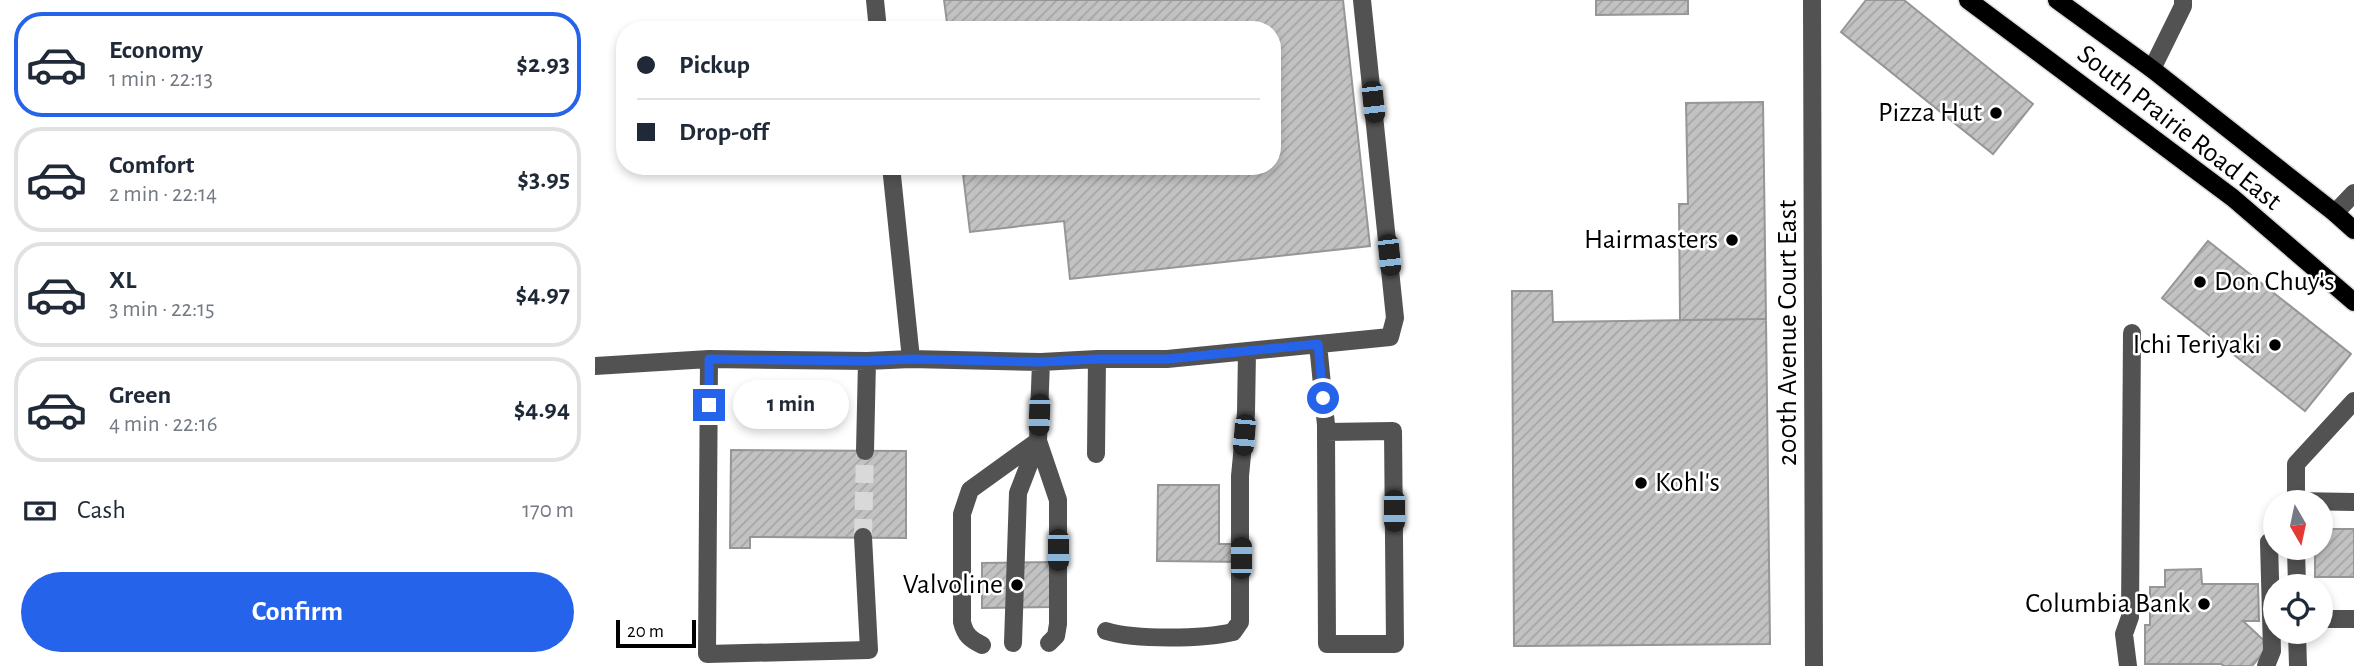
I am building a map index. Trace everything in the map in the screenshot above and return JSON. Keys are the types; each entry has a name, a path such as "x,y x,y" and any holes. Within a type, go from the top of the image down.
{"main road":[{"name":"South Prairie Road East","path":"1968,0 2234,198 2354,302"},
{"name":"South Prairie Road East","path":"2057,0 2152,69 2354,230"}],"street":[{"path":"875,0 877,21"},
{"path":"595,366 709,359 1041,362 1167,359 1390,337 1395,318 1362,0"},
{"name":"200th Avenue Court East","path":"1812,0 1814,666"},
{"path":"2152,69 2183,0"},
{"path":"892,175 911,359"},
{"path":"2335,213 2354,193"},
{"path":"2127,666 2124,634 2130,617 2133,333"},
{"path":"1318,344 1326,432 1327,644 1395,644 1394,431 1326,432"},
{"path":"1106,631 1136,637 1218,636 1233,632 1240,622 1240,476 1246,413 1247,351"},
{"path":"709,359 707,654 869,650 863,537"},
{"path":"1096,454 1097,359"},
{"path":"865,451 867,361"},
{"path":"1013,643 1018,493 1038,441 1041,362"},
{"path":"2296,490 2296,464 2354,401"},
{"path":"1038,441 1058,500 1058,624 1056,636 1049,643"},
{"path":"982,645 965,633 962,622 962,514 970,490 1038,441"},
{"path":"2333,502 2354,502"},
{"path":"2266,666 2272,652 2269,560"},
{"path":"2333,619 2354,619"},
{"path":"2297,644 2298,666"}],"building":[{"path":"944,0 1343,0 1370,246 1070,279 1064,221 970,232 963,175 1281,175 1281,21 947,21"},
{"path":"1596,0 1688,0 1688,14 1596,15"},
{"path":"1866,0 1904,0 2033,104 1993,154 1841,32"},
{"path":"1763,102 1766,319 1680,320 1679,204 1688,204 1686,103"},
{"path":"2208,241 2351,354 2305,411 2162,298"},
{"name":"Kohl's","path":"1512,291 1552,291 1553,322 1766,319 1770,644 1514,646"},
{"path":"731,450 906,451 906,538 750,537 750,548 730,548"},
{"path":"1158,485 1219,485 1219,544 1248,544 1248,562 1157,561"},
{"path":"2333,529 2354,529 2354,577 2315,574 2315,560 2333,560"},
{"name":"Valvoline","path":"1052,562 1052,607 982,608 982,563"},
{"name":"Columbia Bank","path":"2201,569 2202,584 2258,584 2259,621 2243,621 2263,640 2263,644 2270,646 2252,666 2145,664 2145,625 2150,625 2150,587 2165,587 2165,570"}],"tunnel":[{"path":"863,537 865,451"}],"place":[{"name":"Pizza Hut","path":"1996,113"},
{"name":"Hairmasters","path":"1732,240"},
{"name":"Don Chuy's","path":"2200,282"},
{"name":"Ichi Teriyaki","path":"2275,345"},
{"name":"Kohl's","path":"1641,483"},
{"name":"Valvoline","path":"1017,585"},
{"name":"Columbia Bank","path":"2204,604"}],"route":[{"path":"709,405 709,359 1041,362 1167,359 1318,344 1323,398"}]}
